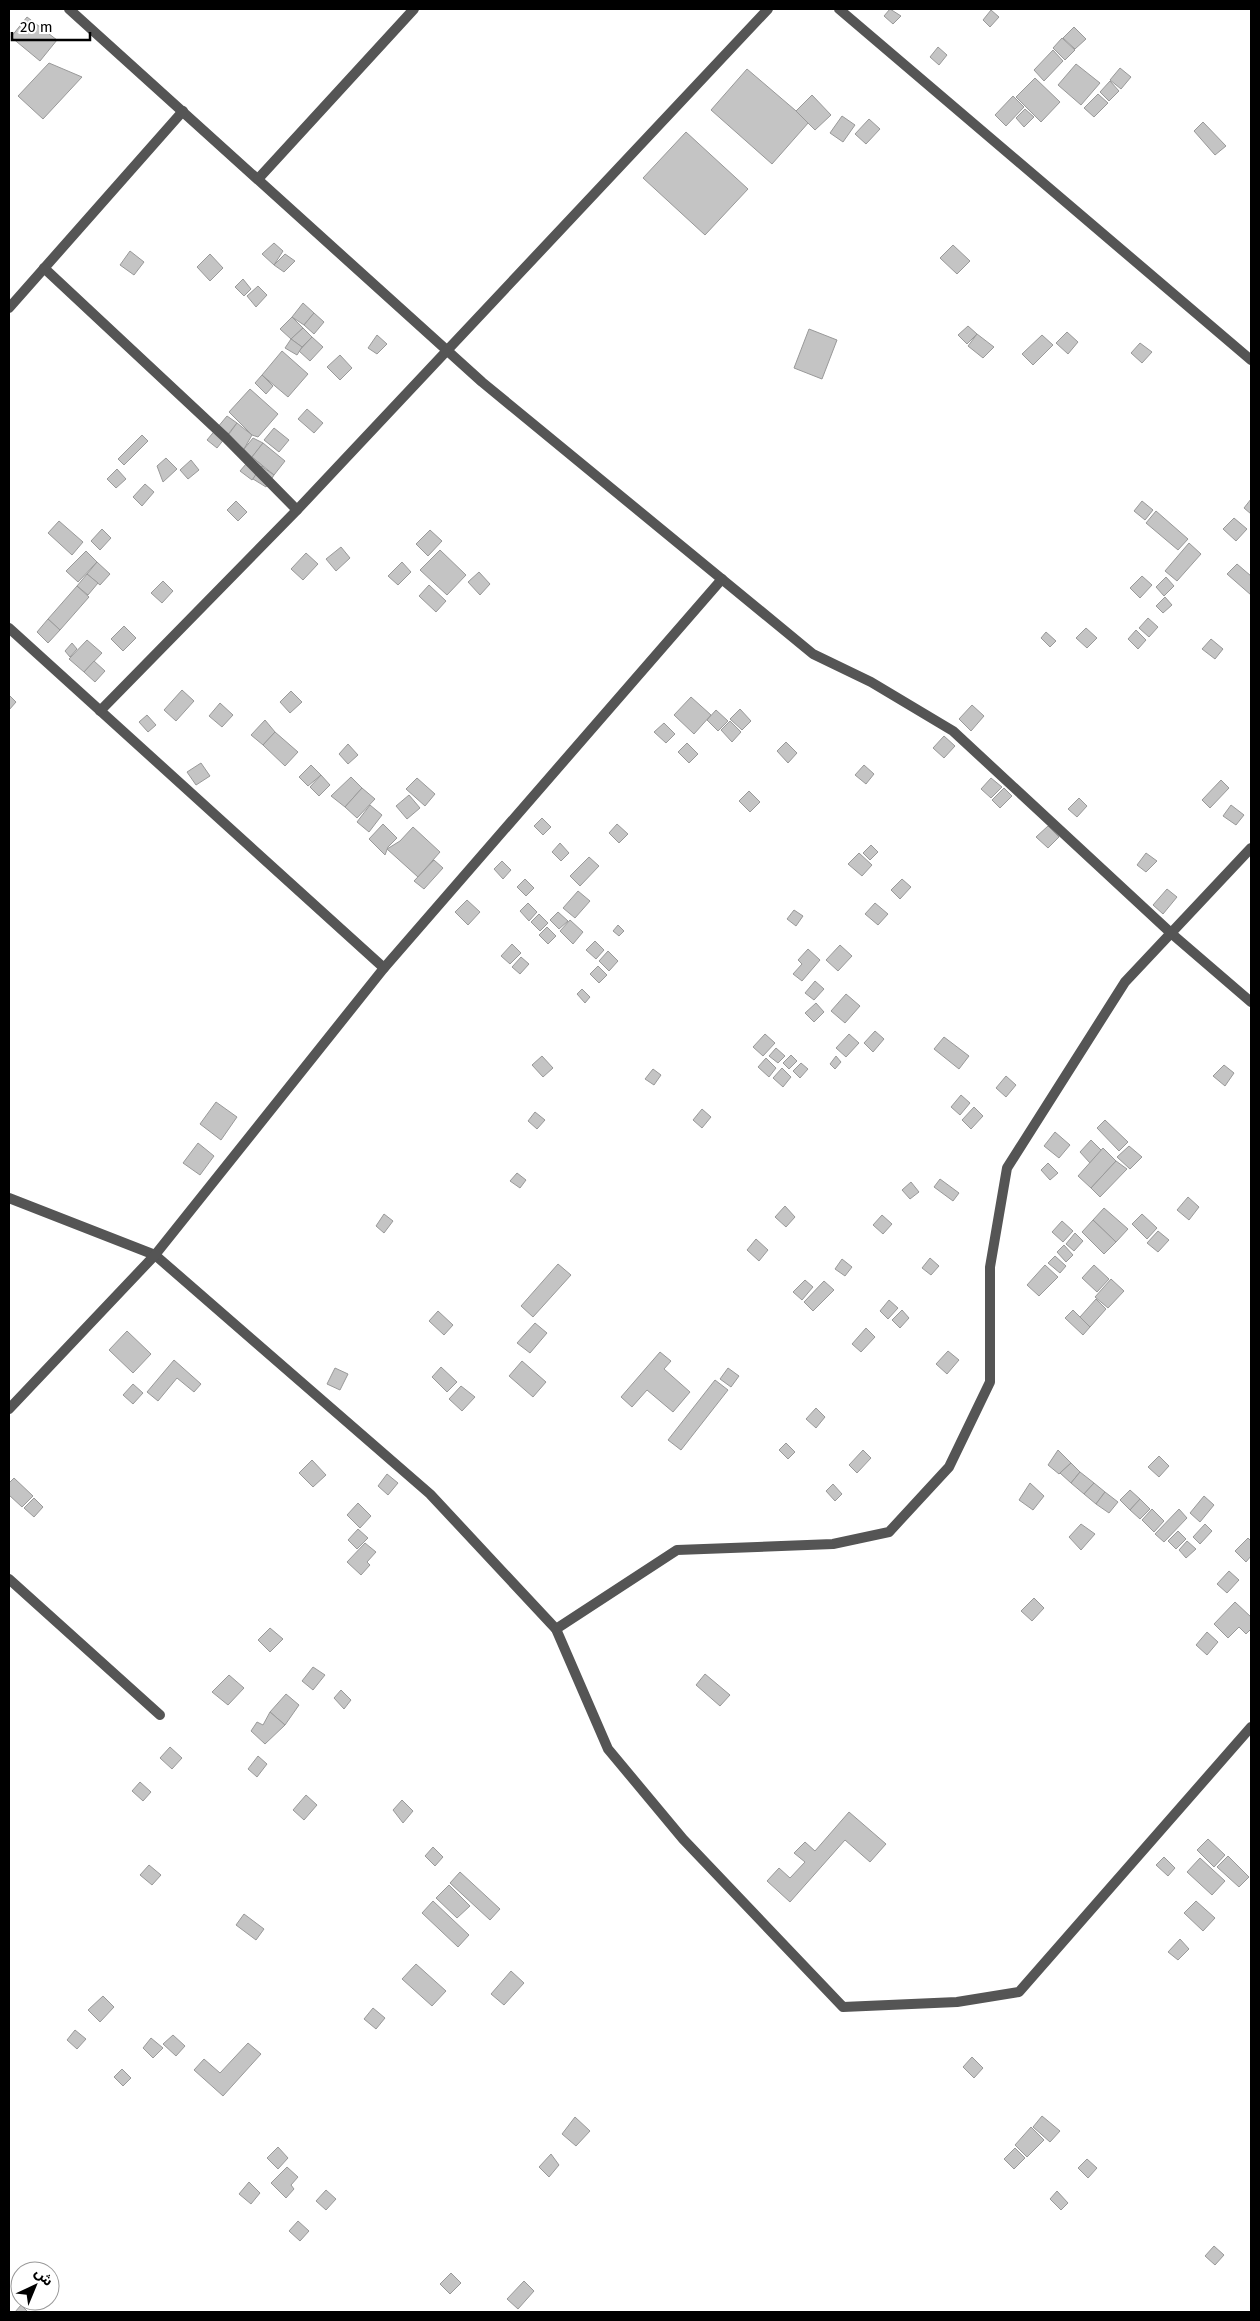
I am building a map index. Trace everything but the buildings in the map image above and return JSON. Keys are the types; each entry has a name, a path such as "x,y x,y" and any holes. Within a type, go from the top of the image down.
{"street":[{"path":"69,9 490,388 813,654 871,682 953,731 1172,934 1251,1002"},
{"path":"258,179 414,9"},
{"path":"100,711 297,510 768,9"},
{"path":"839,9 1251,360"},
{"path":"9,308 183,111"},
{"path":"44,268 226,438 297,510"},
{"path":"9,1409 155,1255 384,968 722,579"},
{"path":"9,628 384,968"},
{"path":"556,1629 676,1550 834,1544 889,1532 949,1467 990,1382 990,1266 1007,1168 1125,982 1251,848"},
{"path":"9,1198 155,1255 430,1494 556,1629 608,1749 683,1839 843,2007 957,2002 1020,1992 1251,1727"},
{"path":"9,1579 160,1715"}]}
